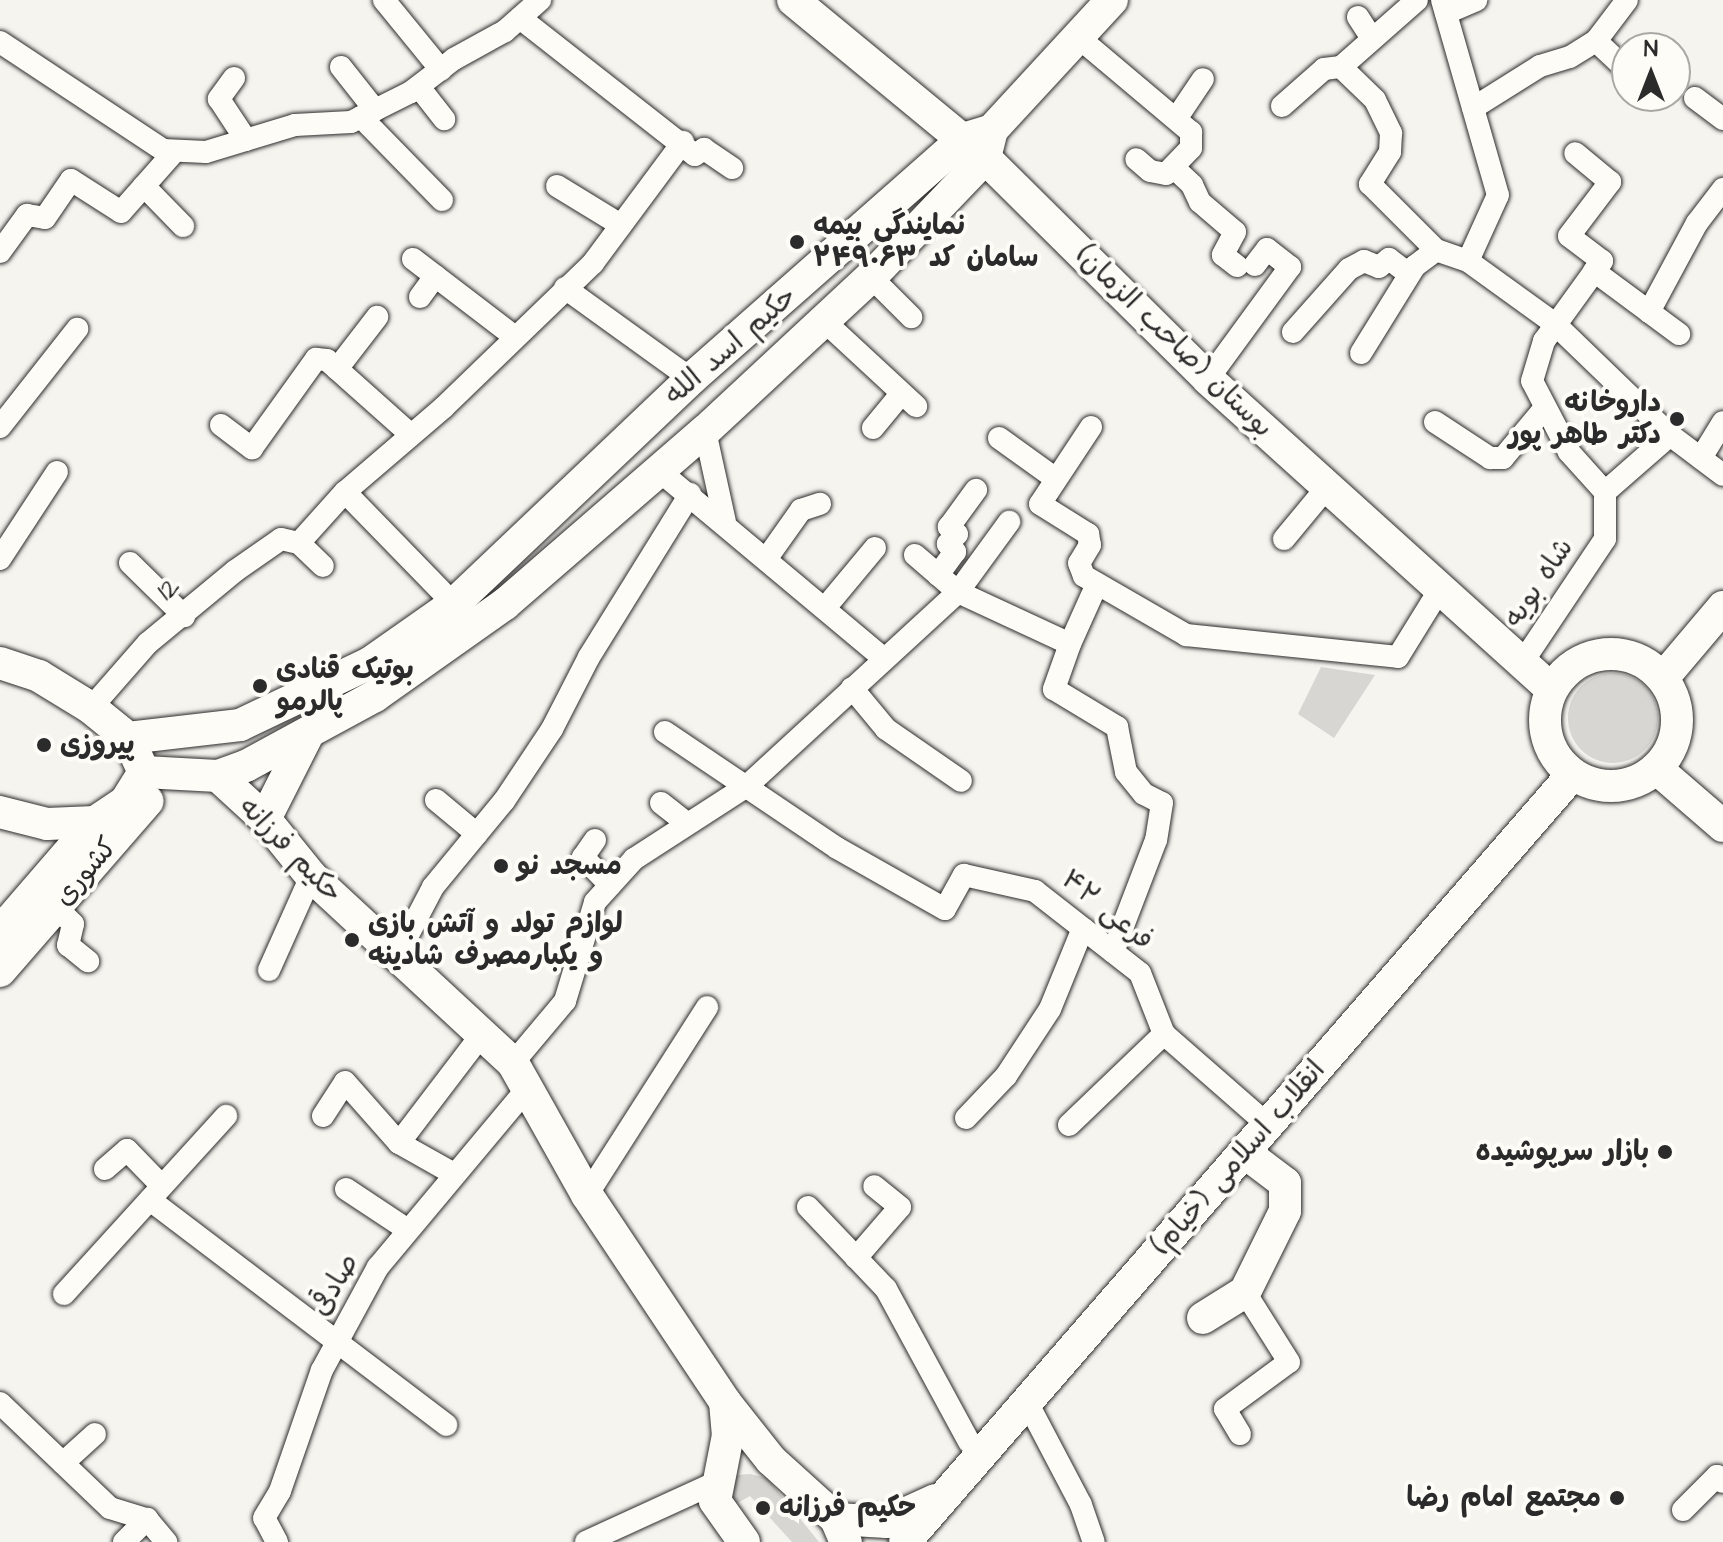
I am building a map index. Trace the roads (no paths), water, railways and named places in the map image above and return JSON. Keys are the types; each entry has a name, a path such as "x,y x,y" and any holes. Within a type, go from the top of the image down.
{"main road":[{"name":"بوستان (صاحب الزمان)","path":"793,0 980,142 1208,379 1551,689"},
{"path":"980,142 1078,37 1107,1"},
{"name":"حکیم اسد الله","path":"128,738 240,725 370,663 454,604 691,379 860,234 980,142"},
{"name":"حکیم اسد الله","path":"218,776 309,732 386,688 505,604 657,469 705,431 878,268 980,142"},
{"path":"860,234 878,268"},
{"path":"1663,678 1723,607"},
{"path":"1614,653 1638,659 1663,678 1673,695 1676,734 1657,769 1615,786 1572,775 1558,761 1544,726 1551,689 1567,669 1589,656 1614,653"},
{"path":"0,663 39,676 91,708 128,738 158,773 218,776"},
{"path":"265,819 309,732"},
{"path":"1657,769 1723,826"},
{"name":"کشوری","path":"0,932 95,822 158,773"},
{"name":"کشوری","path":"0,971 56,907 158,773"},
{"name":"انقلاب اسلامی (خیام)","path":"905,1542 1572,775"},
{"name":"حکیم فرزانه","path":"218,776 265,819 311,876 482,1034 520,1076 587,1195 725,1402 771,1460 841,1531"},
{"path":"0,812 47,824 95,822"},
{"path":"1203,1318 1245,1292 1285,1211 1285,1183 1244,1152"},
{"path":"725,1402 728,1435 715,1483 715,1501 744,1542"},
{"path":"715,1483 737,1466 771,1460"},
{"path":"841,1531 887,1522 945,1496"}],"street":[{"path":"384,0 441,70"},
{"path":"1282,106 1324,69 1341,67 1371,37 1417,0"},
{"path":"1468,261 1498,195 1444,7 1476,0"},
{"path":"1473,108 1540,66 1570,57 1596,41 1627,0"},
{"path":"0,42 163,150 206,152 295,125 368,114 419,87 520,18 538,1"},
{"path":"1358,17 1371,37"},
{"path":"520,18 683,142 695,155 704,149 732,168"},
{"path":"1078,37 1191,132 1191,148 1166,174 1150,171 1136,159"},
{"path":"1596,41 1611,55"},
{"path":"341,67 368,114 442,200"},
{"path":"1341,67 1375,100 1391,133 1390,152 1370,184 1436,250 1468,261 1555,324 1670,435 1723,475"},
{"path":"234,78 219,99 246,140"},
{"path":"1176,119 1203,79"},
{"path":"419,87 444,119"},
{"path":"1695,98 1723,119"},
{"path":"323,566 299,543 345,492 593,263 683,142"},
{"path":"0,252 27,215 45,218 71,180 121,212 175,151"},
{"path":"1575,153 1610,182 1569,236 1602,261 1555,324 1532,381 1569,452 1605,492 1670,435"},
{"path":"1173,167 1192,185 1200,202 1235,232 1223,255 1246,265 1267,249 1290,267 1208,379"},
{"path":"144,186 183,226"},
{"path":"557,186 621,225"},
{"path":"1649,312 1697,223 1723,189"},
{"path":"1361,353 1409,274 1436,250"},
{"path":"413,259 515,337"},
{"path":"1293,332 1349,269 1364,261 1379,267 1389,259 1409,274"},
{"path":"878,268 911,317"},
{"path":"1594,271 1679,334"},
{"path":"420,297 435,276"},
{"path":"565,288 691,379"},
{"path":"337,369 377,317"},
{"path":"823,320 908,400 873,428"},
{"path":"0,427 77,329"},
{"path":"221,425 252,448 316,359 337,369 410,434"},
{"path":"1435,422 1490,458 1503,458 1544,409"},
{"path":"1701,458 1723,422"},
{"path":"1091,427 1040,504 1088,534 1090,545 1079,563 1084,576 1186,635 1398,657 1440,589"},
{"path":"705,431 725,522"},
{"path":"999,438 1056,479"},
{"path":"657,469 725,522 884,659"},
{"path":"0,559 57,472"},
{"path":"1284,539 1327,487"},
{"path":"938,575 955,552 948,544 957,534 949,527 976,490"},
{"path":"345,492 454,604"},
{"name":"شاه بویه","path":"1522,663 1605,539 1605,492"},
{"path":"397,956 433,887 477,834 552,729 589,657 690,494"},
{"path":"767,558 801,510 820,504"},
{"name":"صادقی","path":"277,1542 264,1518 280,1491 322,1370 378,1267 454,1174 520,1076 565,1001 595,902 634,859 747,786 958,592 1009,522"},
{"name":"12","path":"91,708 148,643 281,539 299,543"},
{"path":"825,608 875,548"},
{"path":"915,555 958,592 1070,644"},
{"path":"130,563 184,616"},
{"path":"1097,584 1054,689 1117,727 1126,772 1144,794 1162,803 1156,840 1113,952"},
{"path":"852,688 886,729 961,781"},
{"path":"665,732 747,786"},
{"name":"فرعی ۴۲","path":"747,786 837,848 945,909 964,875 1035,891 1140,973 1164,1034 1268,1125"},
{"path":"436,800 477,834"},
{"path":"661,803 687,823"},
{"path":"595,840 583,857 610,885"},
{"path":"269,970 311,876"},
{"path":"56,907 73,924 68,945 88,961"},
{"path":"966,1118 1006,1076 1050,1009 1083,928"},
{"path":"587,1195 707,1007"},
{"path":"399,1143 482,1034"},
{"path":"1069,1125 1164,1034"},
{"path":"323,1116 345,1082 399,1143 454,1174"},
{"path":"64,1294 226,1116"},
{"path":"105,1169 127,1150 156,1193 337,1342 446,1425"},
{"path":"856,1258 900,1207 874,1186"},
{"path":"346,1189 408,1230"},
{"path":"808,1207 886,1289 969,1442"},
{"path":"1240,1434 1225,1409 1289,1362 1245,1292"},
{"path":"1027,1402 1081,1505 1094,1542"},
{"path":"0,1403 110,1508 147,1519 166,1542"},
{"path":"63,1463 95,1434"},
{"path":"1683,1510 1717,1476 1723,1482"},
{"path":"586,1542 715,1483"},
{"path":"124,1542 147,1519"}],"place":[{"name":"نمایندگی بیمه سامان کد ۲۴۹۰۶۳","path":"797,242"},
{"name":"داروخانه دکتر طاهر پور","path":"1677,419"},
{"name":"بوتیک قنادی پالرمو","path":"260,686"},
{"name":"پیروزی","path":"44,745"},
{"name":"مسجد نو","path":"501,866"},
{"name":"لوازم تولد و آتش بازی و یکبارمصرف شادینه","path":"352,940"},
{"name":"بازار سرپوشیده","path":"1665,1152"},
{"name":"مجتمع امام رضا","path":"1617,1498"},
{"name":"حکیم فرزانه","path":"763,1508"}]}
